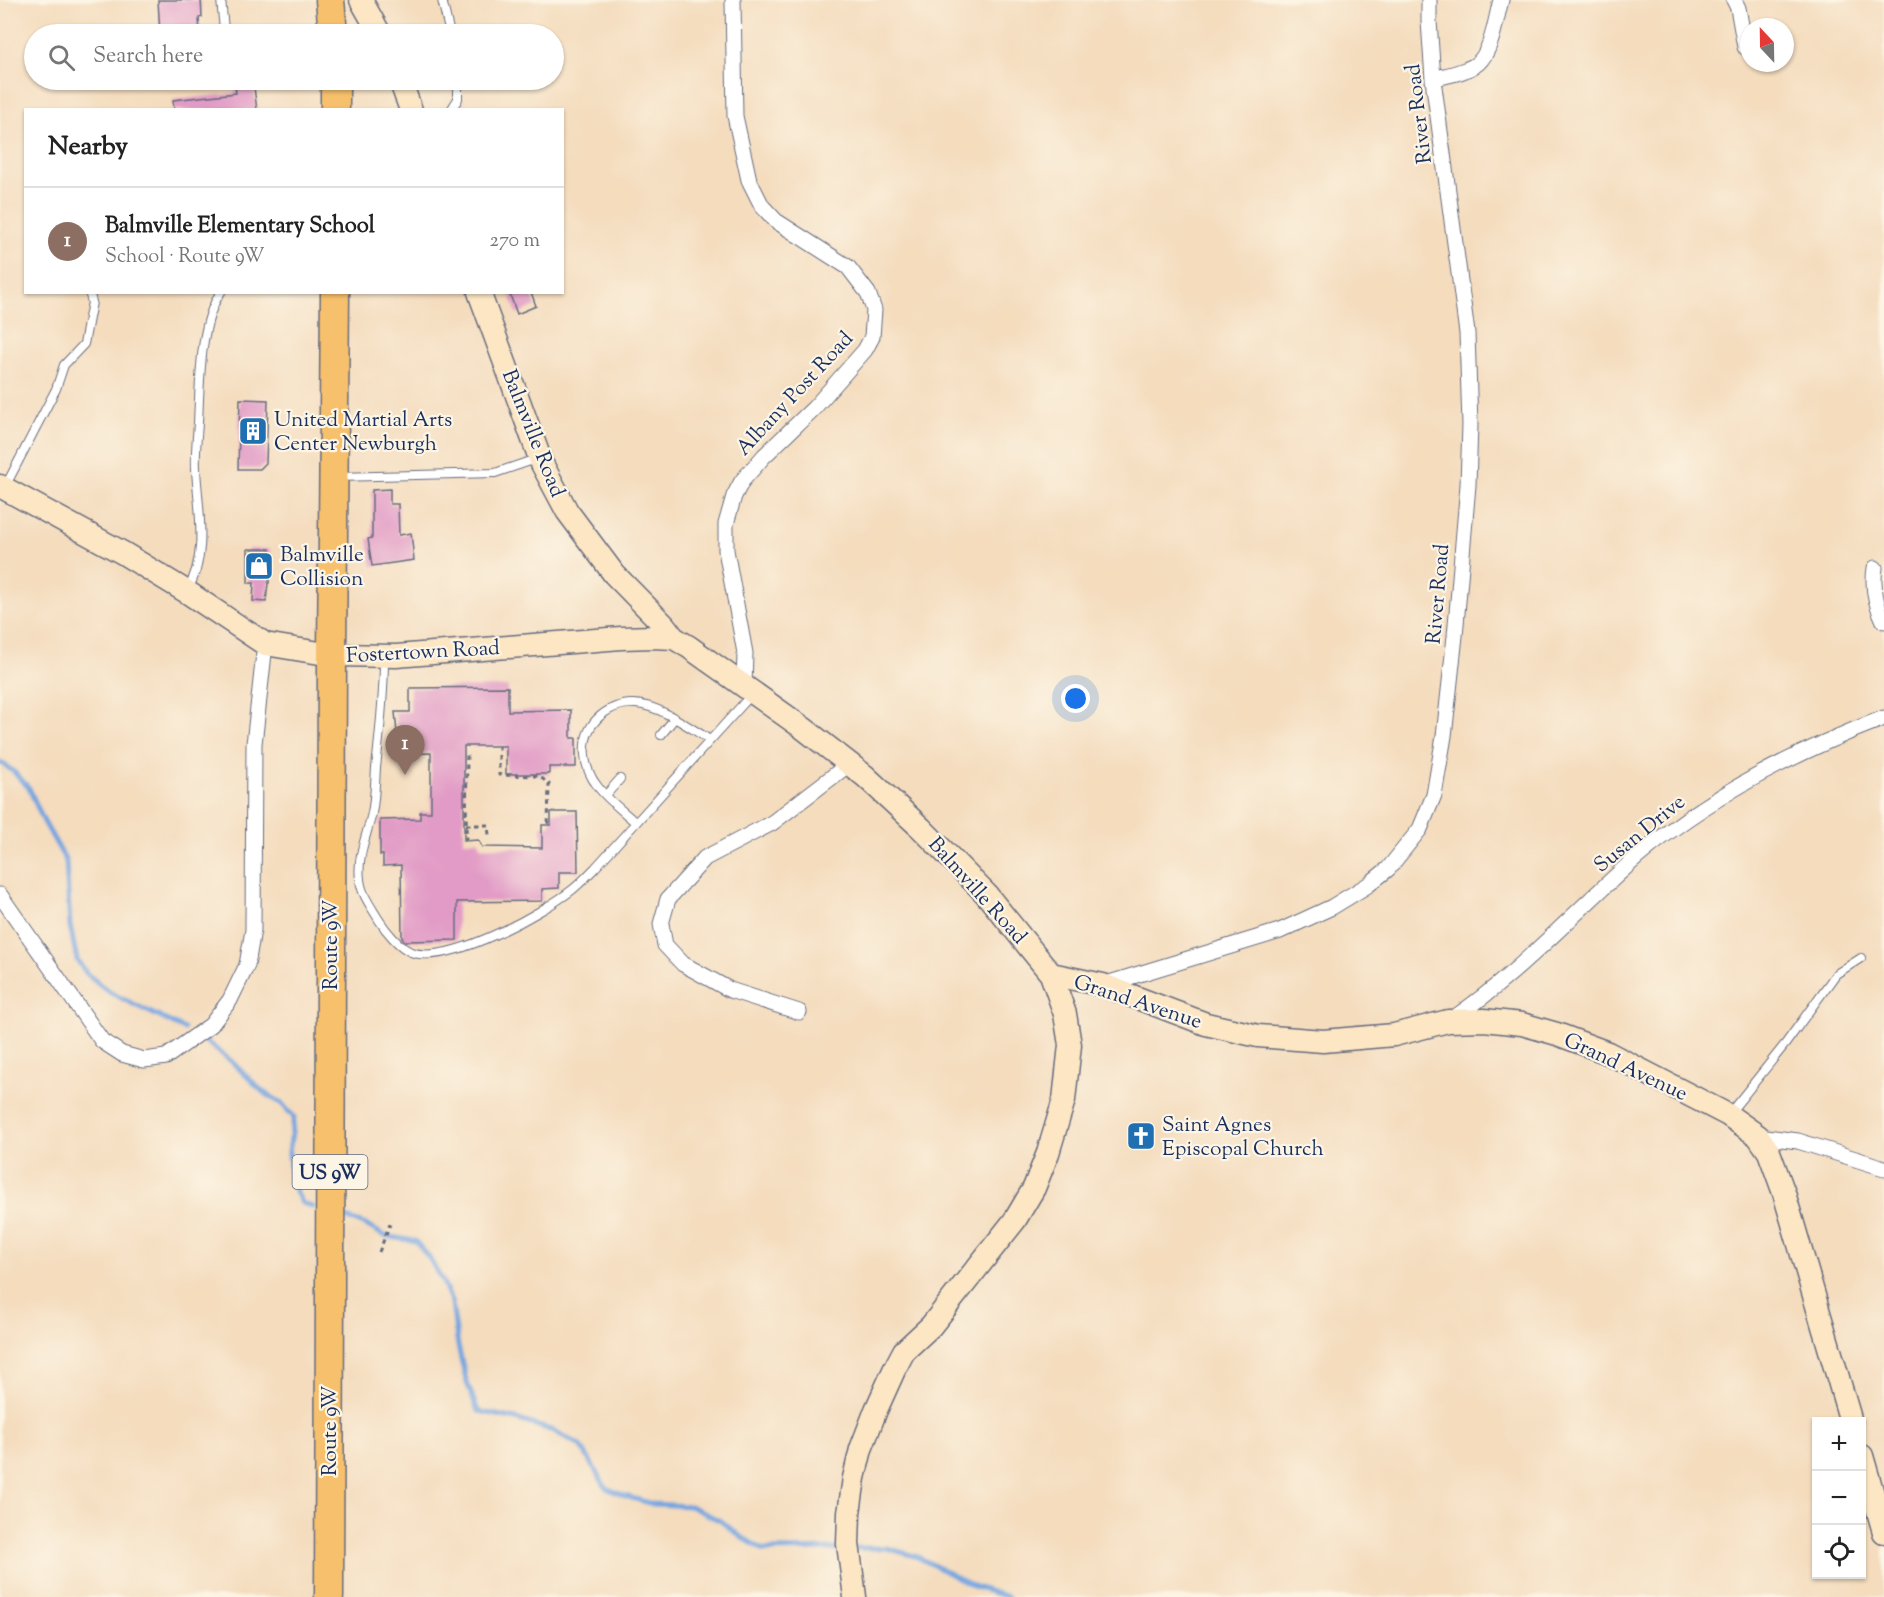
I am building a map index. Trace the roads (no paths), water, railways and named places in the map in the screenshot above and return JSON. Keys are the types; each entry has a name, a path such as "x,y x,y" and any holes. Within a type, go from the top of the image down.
{"highway":[{"path":"330,0 332,24"},
{"path":"335,90 335,108"},
{"name":"Route 9W","path":"328,1597 334,294"}],"street":[{"path":"361,0 374,24"},
{"name":"Albany Post Road","path":"733,0 735,116 749,180 762,206 776,221 848,267 868,293 874,310 872,337 865,350 814,408 764,456 742,481 734,496 726,524 726,550 745,653 748,689"},
{"name":"River Road","path":"1104,985 1280,931 1332,907 1368,885 1388,869 1420,828 1434,795 1444,736 1454,647 1468,485 1470,425 1467,333 1433,79 1429,0"},
{"path":"1433,79 1465,70 1479,62 1488,49 1501,0"},
{"path":"1734,0 1740,26"},
{"path":"404,90 410,108"},
{"name":"Balmville Road","path":"480,294 540,458 567,511 614,574 674,638 803,728 849,764 921,828 986,894 1052,974 1065,1014 1070,1056 1064,1100 1048,1153 1034,1188 1015,1220 931,1326 904,1352 861,1449 849,1513 849,1552 855,1597"},
{"name":"Fostertown Road","path":"2,487 123,553 265,644 332,655 384,656 621,638 674,638"},
{"path":"1875,568 1873,585 1884,621"},
{"path":"0,895 102,1041 122,1054 144,1060 166,1057 211,1025 230,1000 247,964 253,930 254,744 265,644"},
{"name":"Susan Drive","path":"1448,1021 1481,999 1540,948 1635,859 1675,827 1728,792 1804,751 1884,718"},
{"path":"800,1012 730,990 683,964 665,945 661,924 668,899 705,858 772,823 849,764"},
{"name":"Grand Avenue","path":"1052,974 1104,985 1206,1024 1258,1036 1323,1041 1394,1035 1448,1021 1484,1020 1522,1024 1608,1053 1743,1123 1758,1136 1769,1152 1784,1193 1850,1417"},
{"path":"1758,1136 1798,1141 1884,1168"},
{"path":"1866,1470 1884,1532"}],"lane":[{"path":"221,0 223,24"},
{"path":"442,0 448,24"},
{"path":"452,108 458,99 458,90"},
{"path":"2,487 56,389 64,365 84,344 92,302 90,294"},
{"path":"187,592 201,552 196,467 200,395 206,331 213,303 220,294"},
{"path":"333,477 495,473 540,458"},
{"path":"384,656 380,736 372,813 360,858 360,881 366,898 382,924 399,944 411,952 435,954 457,951 548,906 574,889 710,740 748,689"},
{"path":"635,822 597,786 588,769 584,755 585,740 591,725 603,713 619,705 636,704 656,709 710,740"},
{"path":"661,735 674,719"},
{"path":"606,795 620,779"},
{"path":"1728,1115 1786,1043 1836,974 1861,958"}],"waterway":[{"path":"0,762 13,771 29,788 43,820 66,861 70,926 77,960 87,974 111,993 184,1029"},
{"path":"204,1040 231,1061 263,1092 281,1103 294,1117 289,1152 291,1182 302,1203 313,1207"},
{"path":"344,1217 364,1224 385,1236 415,1241 428,1256 452,1303 466,1380 478,1411 516,1419 554,1431 581,1446 606,1488 653,1504 690,1506 721,1521 741,1537 764,1550 843,1549"},
{"path":"855,1548 887,1548 918,1557 975,1587 1008,1597"}],"place":[{"name":"United Martial Arts Center Newburgh","path":"253,431"},
{"name":"Balmville Collision","path":"259,566"},
{"name":"Balmville Elementary School","path":"405,775"},
{"name":"Saint Agnes Episcopal Church","path":"1141,1136"}]}
